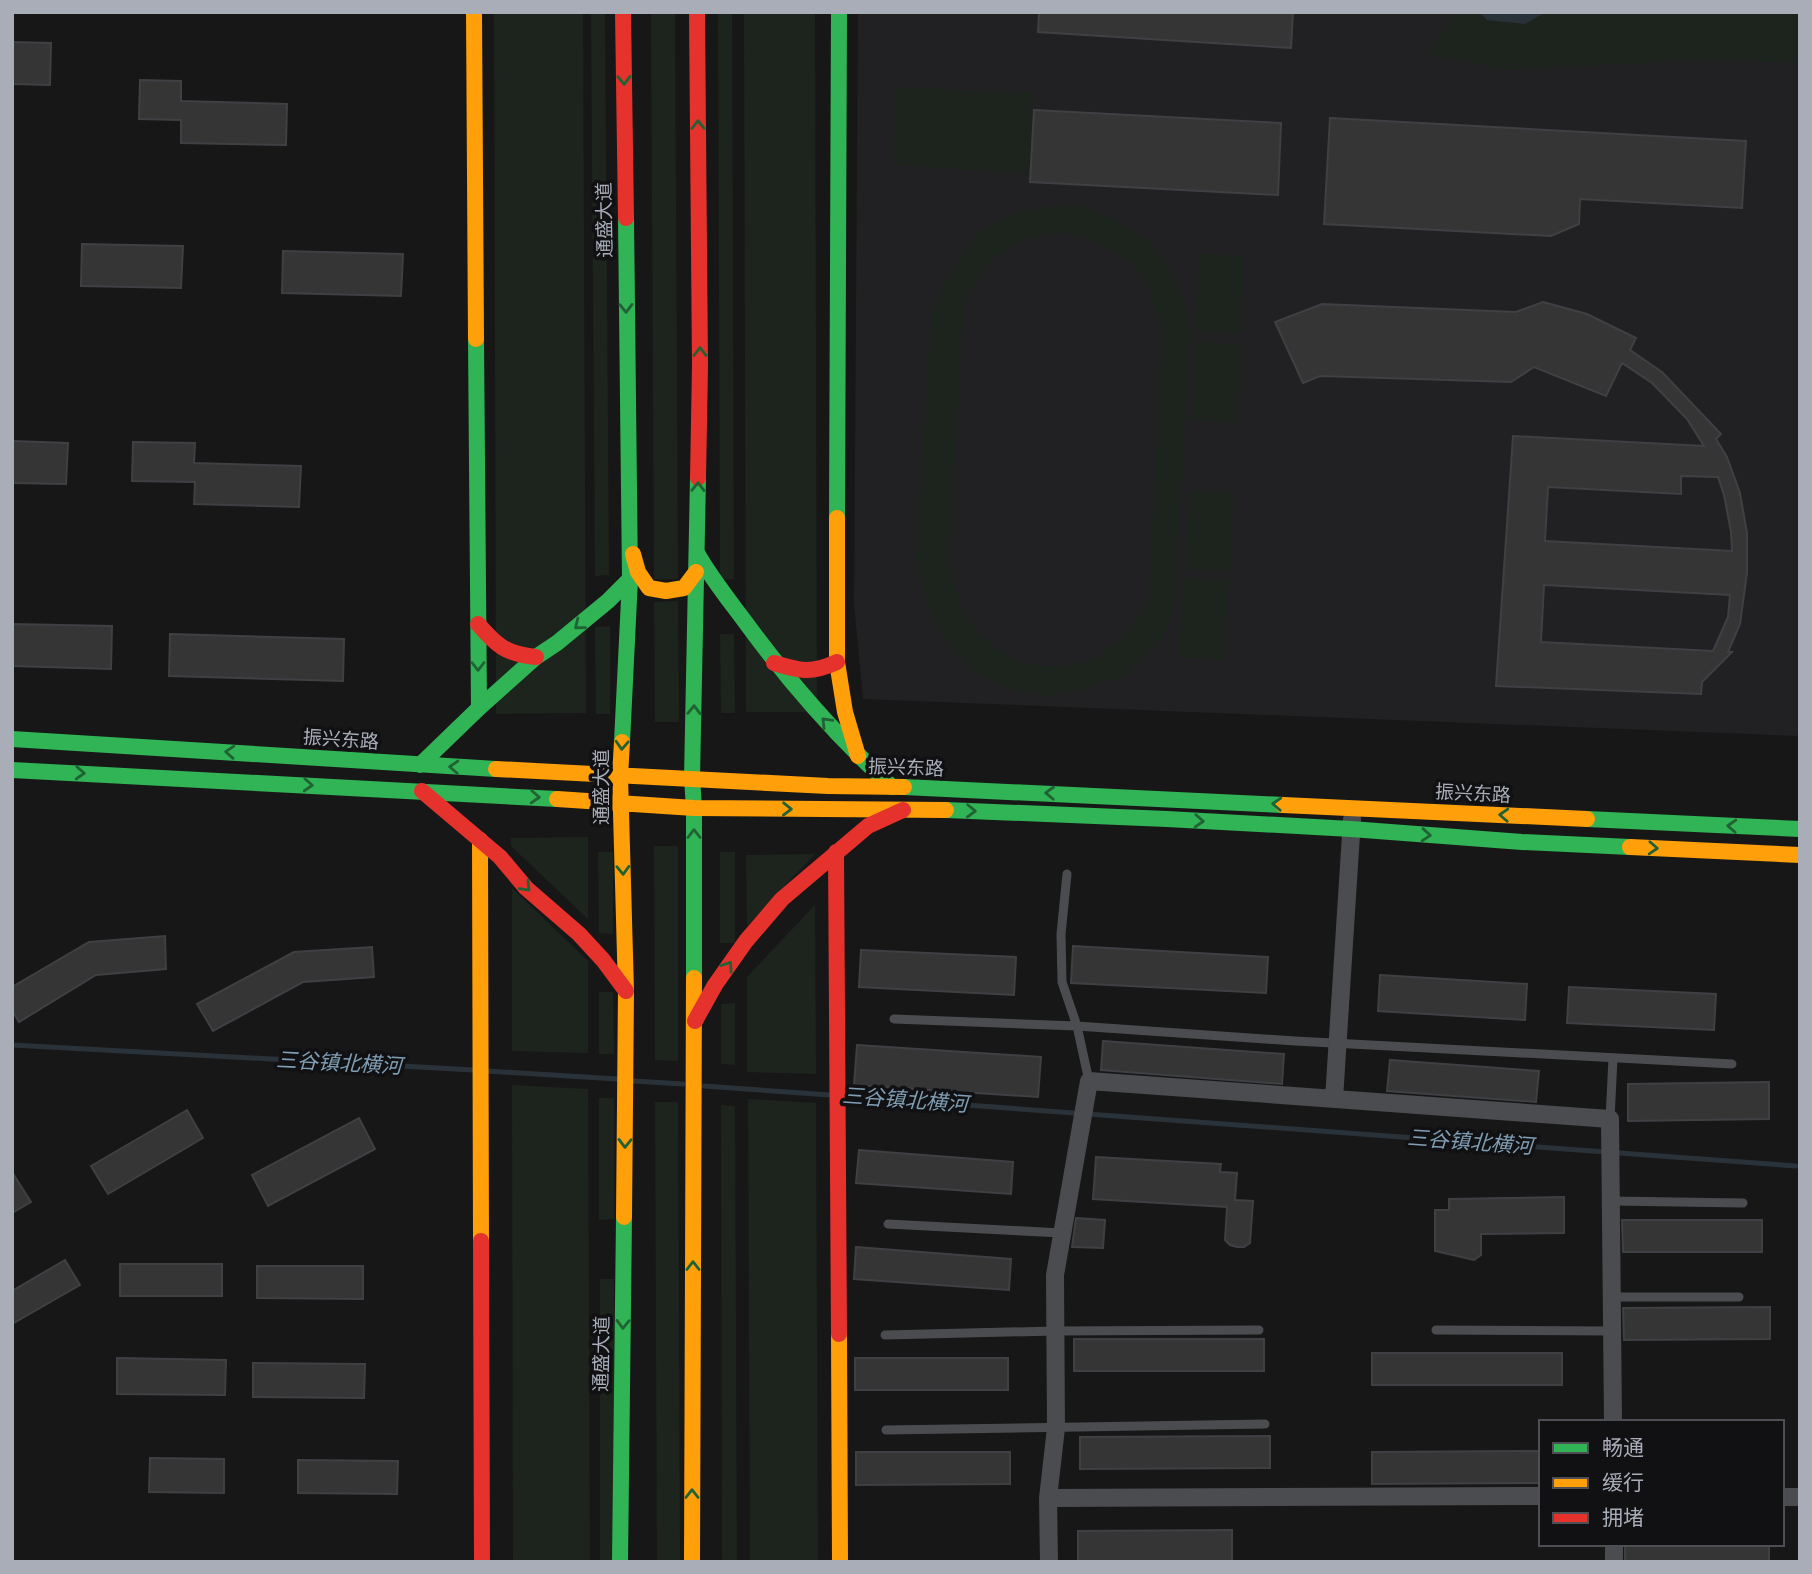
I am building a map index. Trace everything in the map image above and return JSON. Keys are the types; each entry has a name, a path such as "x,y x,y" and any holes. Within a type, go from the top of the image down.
{"main road":[{"path":"474,12 479,708"},
{"name":"通盛大道","path":"620,1562 626,990 620,776 630,579 623,12"},
{"path":"692,1562 692,778 700,366 697,12"},
{"path":"839,12 836,662 845,712 858,756"},
{"path":"629,543 638,572 649,588 666,591 684,588 696,572"},
{"path":"697,553 709,575 774,663 813,709 892,787"},
{"path":"420,765 536,657 608,601 630,579"},
{"path":"478,624 497,647 515,656 536,657"},
{"path":"774,663 799,671 817,672 836,662"},
{"name":"振兴东路","path":"12,739 620,776 1206,800 1800,829"},
{"path":"12,770 694,808 903,810 1127,817 1522,842 1800,855"},
{"path":"422,791 500,857 526,888 579,934 626,990"},
{"path":"694,1025 715,985 746,941 782,899 868,826 903,810"},
{"path":"480,840 482,1562"},
{"path":"836,852 840,1562"}],"street":[{"path":"1335,1099 1352,808"},
{"path":"1049,1562 1048,1498 1056,1428 1055,1275 1089,1081 1610,1119 1613,1420"},
{"path":"1048,1498 1539,1496"}],"lane":[{"path":"1067,874 1061,934 1062,982 1077,1026 1089,1081"},
{"path":"894,1019 1077,1026 1732,1064"},
{"path":"1610,1119 1613,1058"},
{"path":"1611,1201 1743,1203"},
{"path":"888,1224 1062,1233"},
{"path":"1612,1297 1739,1297"},
{"path":"885,1335 1259,1330"},
{"path":"1436,1330 1612,1331"},
{"path":"886,1430 1265,1424"}],"shaded area":[{"path":"494,12 583,12 586,713 496,714"},
{"path":"591,12 605,12 609,575 595,576"},
{"path":"651,12 675,12 678,579 654,579"},
{"path":"718,12 732,12 734,579 720,580"},
{"path":"744,12 815,12 817,712 746,712"},
{"path":"858,12 1800,12 1800,736 863,699 854,604"},
{"path":"1456,12 1479,12 1487,20 1524,24 1546,12 1800,12 1800,63 1703,60 1505,70 1427,53"},
{"path":"1479,12 1546,12 1525,24 1487,20"},
{"path":"896,87 1032,93 1031,174 893,165"},
{"path":"1069,204 1102,213 1132,229 1156,251 1176,279 1191,331 1174,608 1162,639 1123,676 1079,691 1050,696 1002,686 981,676 965,662 944,639 933,619 916,559 932,310 956,263 982,230 1008,216 1027,210","holes":["1068,233 1112,249 1133,265 1148,287 1162,332 1149,599 1122,636 1100,654 1074,664 1036,665 1020,661 1004,652 976,629 960,602 949,562 964,305 991,261 1015,245 1042,235"]},
{"path":"1199,254 1244,256 1241,334 1195,333"},
{"path":"1196,342 1241,344 1237,423 1192,421"},
{"path":"1190,490 1234,492 1230,572 1185,569"},
{"path":"1184,577 1229,580 1224,660 1179,657"},
{"path":"678,601 679,722 655,722 654,602"},
{"path":"610,626 610,714 596,714 595,627"},
{"path":"720,634 734,634 735,713 721,713"},
{"path":"588,837 588,919 511,846 511,838"},
{"path":"654,846 678,846 678,1061 655,1060"},
{"path":"598,852 613,852 613,934 599,933"},
{"path":"720,852 735,852 735,943 720,943"},
{"path":"815,854 747,926 746,855"},
{"path":"512,888 588,961 588,1053 512,1051"},
{"path":"815,905 816,1074 747,1072 747,977"},
{"path":"599,992 613,992 614,1054 599,1054"},
{"path":"735,1003 735,1065 721,1064 721,1004"},
{"path":"512,1085 588,1089 590,1562 513,1562"},
{"path":"599,1098 614,1098 614,1219 599,1220"},
{"path":"748,1099 816,1103 818,1562 750,1562"},
{"path":"655,1102 678,1102 680,1562 657,1562"},
{"path":"721,1105 735,1106 737,1562 722,1562"},
{"path":"600,1279 614,1279 615,1562 600,1562"}],"building":[{"path":"1039,12 1293,12 1291,48 1038,32"},
{"path":"12,42 51,43 50,85 12,84"},
{"path":"140,80 181,81 181,101 287,104 286,145 181,143 181,120 139,119"},
{"path":"1034,110 1281,123 1278,195 1030,182"},
{"path":"1330,118 1746,141 1742,208 1580,199 1579,224 1551,236 1324,224"},
{"path":"82,244 183,246 181,288 81,286"},
{"path":"283,251 403,254 401,296 282,293"},
{"path":"1543,302 1587,314 1636,338 1630,350 1662,372 1721,434 1716,439 1727,457 1740,493 1747,533 1747,573 1740,624 1728,652 1732,652 1702,682 1701,694 1496,686 1513,436 1704,446 1687,419 1652,383 1622,363 1606,396 1534,367 1511,382 1320,376 1303,383 1275,322 1322,304 1516,312","holes":["1681,476 1718,477 1724,495 1732,551 1545,541 1548,487 1681,494","1544,585 1730,595 1728,617 1713,651 1541,642"]},
{"path":"12,441 68,443 66,484 12,483"},
{"path":"133,442 195,443 194,463 301,466 299,507 194,504 195,482 132,481"},
{"path":"12,624 112,626 111,669 12,666"},
{"path":"170,634 344,639 343,681 169,676"},
{"path":"165,936 166,969 96,975 19,1022 12,1010 12,987 89,942"},
{"path":"1073,946 1268,957 1266,993 1071,983"},
{"path":"372,947 374,977 303,982 213,1031 197,1004 294,952"},
{"path":"861,950 1016,957 1014,995 859,987"},
{"path":"1380,975 1527,984 1525,1020 1378,1011"},
{"path":"1569,987 1716,994 1714,1030 1567,1023"},
{"path":"1103,1041 1284,1054 1282,1084 1101,1070"},
{"path":"857,1045 1041,1057 1038,1097 854,1085"},
{"path":"1390,1060 1539,1071 1536,1102 1387,1091"},
{"path":"1769,1082 1769,1119 1628,1121 1628,1084"},
{"path":"187,1110 203,1138 108,1194 91,1166"},
{"path":"359,1118 375,1149 268,1206 252,1175"},
{"path":"859,1150 1013,1162 1011,1194 856,1183"},
{"path":"1096,1157 1221,1164 1220,1172 1237,1173 1235,1200 1253,1201 1250,1243 1237,1247 1225,1240 1227,1207 1093,1199"},
{"path":"12,1172 31,1202 12,1213"},
{"path":"1564,1197 1564,1233 1481,1234 1481,1255 1474,1260 1435,1251 1435,1210 1449,1210 1449,1199"},
{"path":"1076,1218 1105,1220 1103,1248 1072,1247"},
{"path":"1622,1220 1762,1220 1762,1252 1623,1252"},
{"path":"856,1247 1011,1259 1009,1290 854,1279"},
{"path":"65,1260 80,1285 12,1324 12,1291"},
{"path":"120,1264 222,1264 222,1296 120,1296"},
{"path":"257,1266 363,1266 363,1299 257,1298"},
{"path":"1770,1307 1770,1339 1624,1340 1623,1308"},
{"path":"1074,1339 1264,1339 1264,1371 1074,1371"},
{"path":"1372,1353 1562,1353 1562,1385 1372,1385"},
{"path":"117,1358 226,1360 225,1395 117,1394"},
{"path":"855,1358 1008,1358 1008,1390 855,1390"},
{"path":"253,1363 365,1364 364,1398 253,1397"},
{"path":"1270,1436 1270,1468 1080,1469 1080,1437"},
{"path":"1539,1451 1539,1483 1372,1484 1372,1452"},
{"path":"856,1452 1010,1452 1010,1484 856,1485"},
{"path":"150,1458 224,1459 224,1493 149,1492"},
{"path":"298,1460 398,1461 397,1494 298,1493"},
{"path":"1232,1530 1232,1562 1078,1562 1078,1531"},
{"path":"1625,1546 1769,1546 1769,1562 1625,1562"}],"waterway":[{"name":"三谷镇北横河","path":"12,1045 474,1070"},
{"name":"三谷镇北横河","path":"487,1071 617,1079"},
{"name":"三谷镇北横河","path":"634,1081 683,1084"},
{"name":"三谷镇北横河","path":"704,1086 830,1095"},
{"name":"三谷镇北横河","path":"843,1096 1796,1166"}],"traffic: fast":[{"path":"837,518 839,12"},
{"path":"622,742 630,579 626,218"},
{"path":"476,339 479,708"},
{"path":"694,978 692,778 698,478"},
{"path":"697,553 797,688 852,749 892,787"},
{"path":"420,765 536,657 608,601 630,579"},
{"path":"12,739 496,769"},
{"path":"12,770 557,799"},
{"path":"904,787 1283,805"},
{"path":"946,810 1167,819 1630,847"},
{"path":"1587,819 1800,829"},
{"path":"620,1562 624,1217"}],"traffic: slow":[{"path":"474,12 476,339"},
{"path":"837,518 837,662 845,712 858,756"},
{"path":"633,554 638,572 649,588 666,591 684,588 696,572"},
{"path":"622,742 620,776 626,991 624,1217"},
{"path":"496,769 828,786 904,787"},
{"path":"557,799 694,808 946,810"},
{"path":"1283,805 1587,819"},
{"path":"480,840 481,1241"},
{"path":"1630,847 1800,855"},
{"path":"692,1562 694,978"},
{"path":"839,1334 840,1562"}],"traffic: jam":[{"path":"623,12 626,218"},
{"path":"697,12 700,366 698,478"},
{"path":"478,624 503,648 517,654 536,657"},
{"path":"774,663 806,670 837,662"},
{"path":"422,791 500,857 526,888 579,934 626,991"},
{"path":"695,1021 715,985 746,941 782,899 868,826 903,810"},
{"path":"836,852 839,1334"},
{"path":"481,1241 482,1562"}]}
